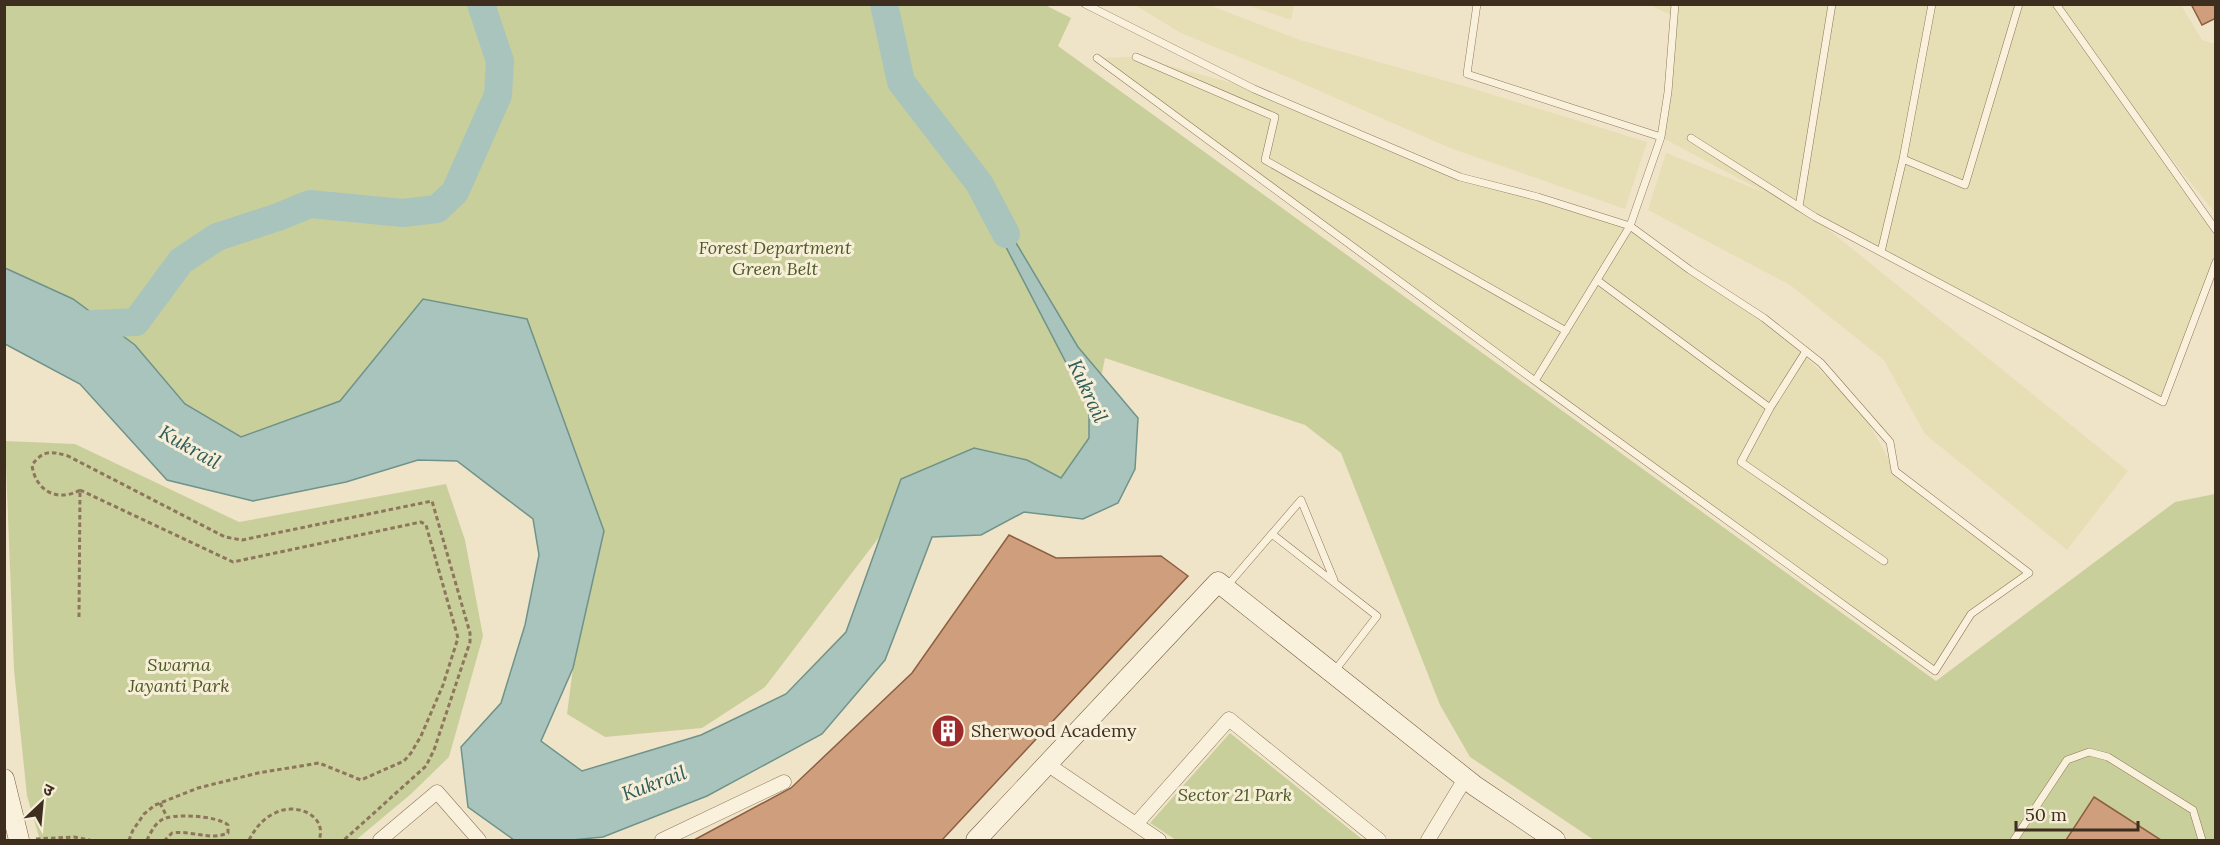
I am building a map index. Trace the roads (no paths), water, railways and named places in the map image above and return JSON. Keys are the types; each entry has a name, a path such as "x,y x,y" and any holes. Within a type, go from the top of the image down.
{"street":[{"path":"975,840 1218,582 1465,778 1555,840"},
{"path":"1136,824 1229,719 1379,840"},
{"path":"1047,764 1159,840"},
{"path":"1428,840 1465,778"},
{"path":"4,779 19,840"},
{"path":"662,840 784,782"},
{"path":"380,840 437,792 479,840"}],"lane":[{"path":"1085,4 1254,89 1460,177 1538,197 1630,226 1690,270 1764,318 1821,363 1890,442 1894,471 2029,573 1971,614 1935,671 1535,381 1097,58"},
{"path":"1477,4 1467,74 1661,137"},
{"path":"1535,381 1630,226 1661,137 1668,92 1675,4"},
{"path":"1799,207 1833,4"},
{"path":"1881,252 1903,159 1932,4"},
{"path":"1903,159 1965,185 2019,4"},
{"path":"2056,4 2216,230"},
{"path":"1136,57 1275,117 1265,160 1566,331"},
{"path":"1691,138 1799,207 2163,402 2216,262"},
{"path":"1597,280 1770,408"},
{"path":"1806,351 1770,408 1741,462 1884,561"},
{"path":"1226,588 1301,500 1335,582"},
{"path":"1272,534 1377,616 1333,674"},
{"path":"2014,840 2067,759 2089,752 2108,757 2193,810 2202,840"}],"water":[{"path":"988,202 1003,221 1078,347 1138,418 1135,469 1118,503 1083,519 1024,512 981,535 932,537 885,660 822,734 707,796 603,837 572,840 514,840 468,807 461,747 501,703 525,625 539,555 533,519 457,461 418,460 346,482 253,501 167,480 80,384 5,344 5,268 73,299 135,345 185,404 241,437 340,401 423,299 527,319 604,531 573,668 541,741 582,771 701,735 786,694 846,632 901,479 974,448 1027,460 1061,478 1089,438 1089,407 994,224"}],"waterway":[{"path":"66,323 73,325 136,322 181,261 217,237 310,204 403,213 437,209 455,192 498,95 500,61 481,4"},
{"name":"Kukrail","path":"884,4 901,82 979,183 1006,234"}],"place":[{"name":"Sherwood Academy","path":"948,731"}],"park label":[{"name":"Forest Department Green Belt","path":"775,258"},
{"name":"Swarna Jayanti Park","path":"179,675"},
{"name":"Sector 21 Park","path":"1235,795"}]}
